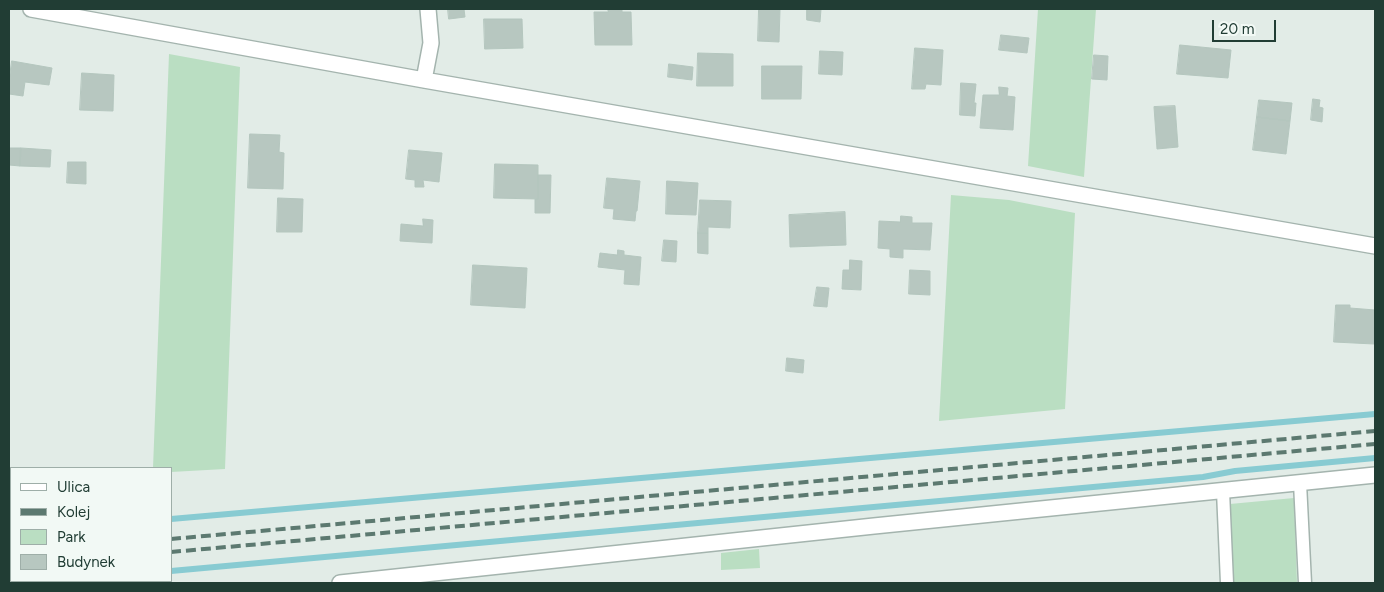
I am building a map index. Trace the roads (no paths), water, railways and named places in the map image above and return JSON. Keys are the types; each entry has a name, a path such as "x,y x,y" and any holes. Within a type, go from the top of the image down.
{"street":[{"path":"31,9 424,80 1375,246"},
{"path":"424,80 431,43 428,9"},
{"path":"340,583 1375,475"}],"lane":[{"path":"1300,483 1305,583"},
{"path":"1224,491 1227,583"}],"waterway":[{"path":"172,519 1375,414"},
{"path":"172,571 1203,477 1235,471 1375,458"},
{"path":"32,583 46,582"}],"railway":[{"path":"172,539 1375,431"},
{"path":"172,552 1375,444"}]}
